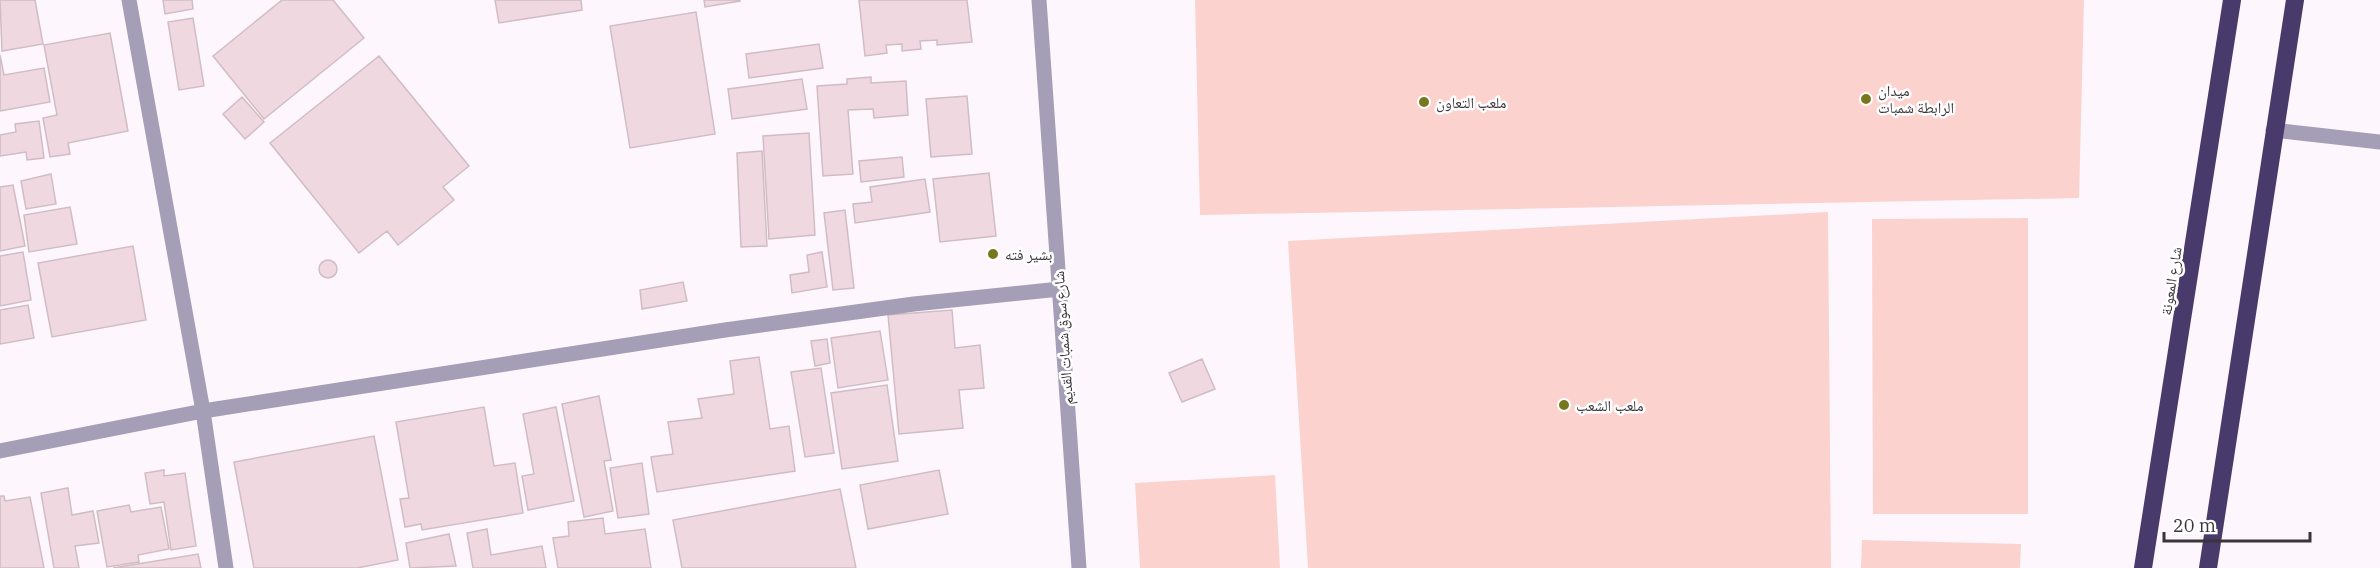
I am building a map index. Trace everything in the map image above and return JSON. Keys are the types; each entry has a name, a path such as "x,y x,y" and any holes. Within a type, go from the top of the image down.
{"highway":[{"name":"شارع المعونة","path":"2143,568 2232,0"},
{"path":"2208,568 2273,130 2295,0"}],"street":[{"path":"129,0 203,411 226,568"},
{"name":"شارع سوق شمبات القديم","path":"1039,0 1079,568"},
{"path":"2273,130 2380,142"},
{"path":"0,451 203,411 725,330 914,304 1060,289"}],"shaded area":[{"path":"1195,0 2084,0 2079,198 1200,215"},
{"name":"ملعب الشعب","path":"1828,212 1831,568 1308,568 1288,241"},
{"path":"2028,218 2028,514 1873,514 1872,219"},
{"path":"1275,475 1280,568 1140,568 1135,483"},
{"path":"1862,540 2021,544 2020,568 1861,568"}],"building":[{"path":"0,0 35,0 43,44 2,51"},
{"path":"163,0 192,0 193,9 165,14"},
{"path":"282,0 333,0 364,38 264,119 213,56"},
{"path":"495,0 581,0 582,10 499,23"},
{"path":"704,0 740,0 740,1 705,7"},
{"path":"859,0 967,0 972,42 937,45 937,40 920,41 921,49 902,51 902,44 886,45 887,53 865,56"},
{"path":"696,12 715,134 630,148 610,26"},
{"path":"193,18 204,86 179,90 168,22"},
{"path":"110,33 128,131 68,143 70,154 50,157 43,118 57,115 44,45"},
{"path":"819,44 823,68 749,78 746,54"},
{"path":"0,55 4,75 44,68 50,102 0,111"},
{"path":"379,56 469,166 443,187 454,200 398,245 387,231 359,253 270,143"},
{"path":"871,77 871,83 906,81 908,115 874,118 873,109 848,110 853,174 823,176 817,86 847,84 847,79"},
{"path":"802,79 807,109 732,119 728,89"},
{"path":"967,96 972,154 931,157 926,99"},
{"path":"242,97 264,122 245,139 223,114"},
{"path":"39,121 44,158 27,160 26,152 0,156 0,135 16,132 15,124"},
{"path":"809,133 815,235 769,239 763,136"},
{"path":"762,151 767,246 741,247 737,153"},
{"path":"902,157 904,177 861,182 859,161"},
{"path":"989,173 996,236 940,242 933,179"},
{"path":"51,174 56,204 26,209 21,181"},
{"path":"925,179 930,212 855,223 853,204 872,202 870,187"},
{"path":"13,185 25,246 0,251 0,187"},
{"path":"70,207 77,244 29,252 24,215"},
{"path":"845,210 854,288 833,290 824,213"},
{"path":"133,246 146,320 52,337 38,263"},
{"path":"23,252 31,300 0,306 0,256"},
{"path":"822,252 827,287 792,293 790,275 809,272 807,255"},
{"path":"328,260 334,263 337,269 334,275 328,278 322,275 319,269 322,263"},
{"path":"683,282 687,301 642,309 640,290"},
{"path":"28,305 34,338 0,344 0,310"},
{"path":"952,310 955,348 980,345 984,388 959,390 963,428 899,434 888,315"},
{"path":"880,331 888,380 838,388 831,338"},
{"path":"827,339 830,363 815,366 811,341"},
{"path":"759,357 770,429 789,426 795,471 657,492 651,457 673,454 668,422 702,418 698,399 734,394 730,361"},
{"path":"1202,359 1215,389 1182,402 1169,373"},
{"path":"821,368 834,453 805,457 791,372"},
{"path":"887,385 898,461 842,469 831,393"},
{"path":"599,396 611,460 604,461 613,511 584,517 562,404"},
{"path":"484,407 494,466 515,463 523,513 422,530 421,524 405,527 400,499 409,498 396,422"},
{"path":"556,407 574,501 528,510 522,476 534,474 523,414"},
{"path":"374,436 398,560 357,568 254,568 234,462"},
{"path":"642,463 649,514 618,518 610,468"},
{"path":"164,470 164,476 185,473 196,546 171,550 164,502 150,504 145,473"},
{"path":"939,470 948,514 868,529 860,485"},
{"path":"68,488 72,515 93,511 99,543 75,546 79,568 54,568 41,493"},
{"path":"840,489 856,568 682,568 673,520"},
{"path":"0,496 4,496 5,501 30,497 44,568 0,568"},
{"path":"129,505 131,512 161,507 169,549 138,555 139,562 107,567 97,511"},
{"path":"603,518 605,534 645,529 651,568 558,568 553,538 569,536 568,522"},
{"path":"487,529 491,555 542,546 546,568 473,568 467,533"},
{"path":"449,534 456,566 410,568 406,543"},
{"path":"198,554 201,568 113,568"}],"place":[{"name":"ميدان الرابطة شمبات","path":"1866,99"},
{"name":"ملعب التعاون","path":"1424,102"},
{"name":"بشير فته","path":"993,254"},
{"name":"ملعب الشعب","path":"1564,405"}]}
